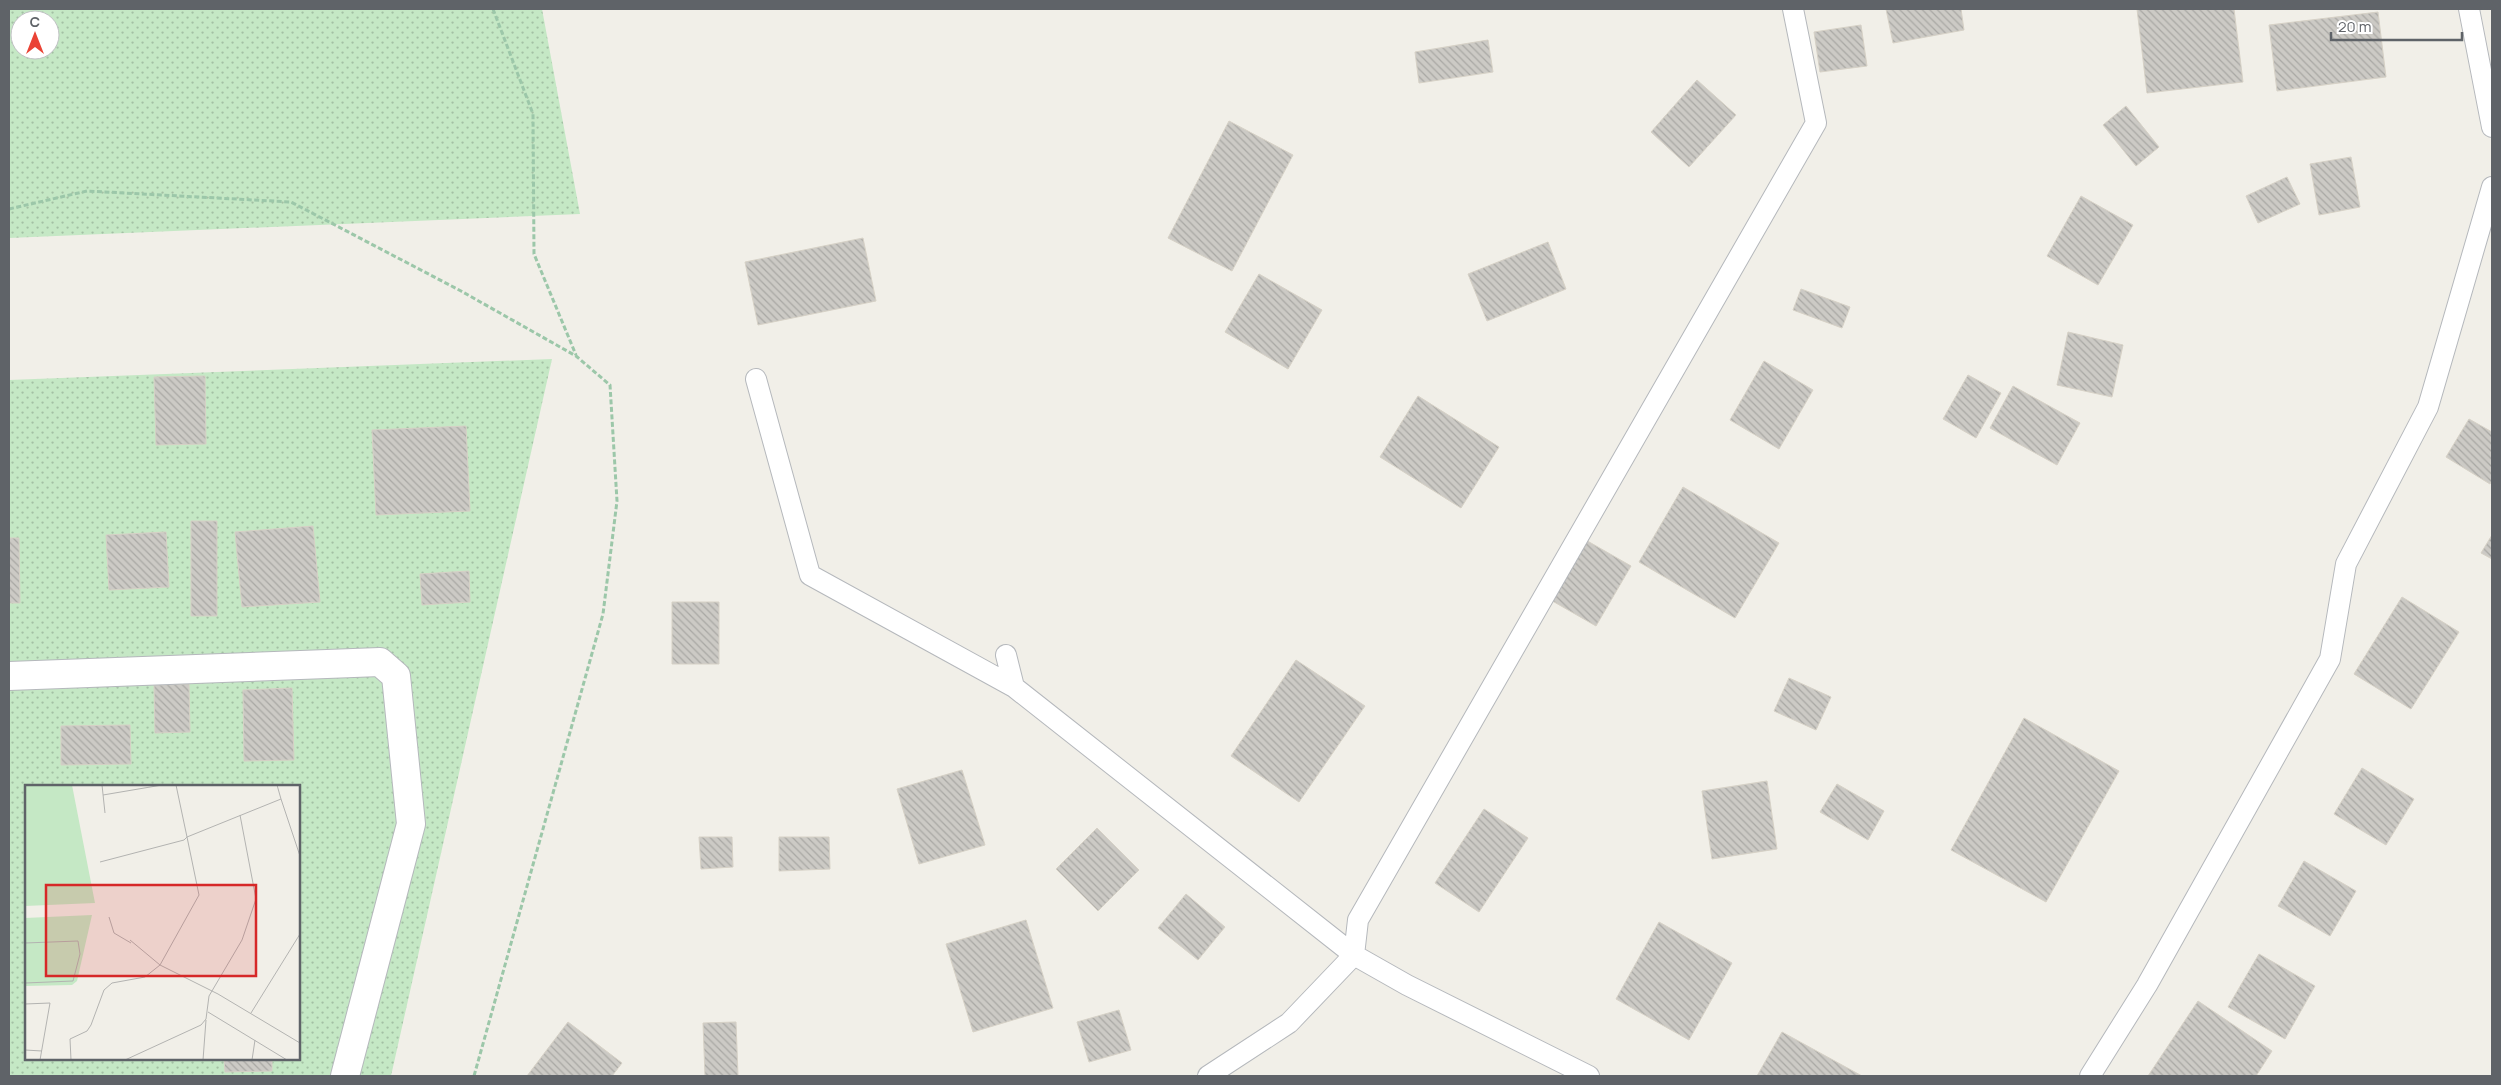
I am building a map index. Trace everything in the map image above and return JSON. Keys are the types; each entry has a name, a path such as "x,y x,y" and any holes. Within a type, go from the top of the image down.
{"street":[{"path":"9,676 380,662 396,676 411,824 346,1076"}],"lane":[{"path":"1208,1076 1289,1023 1354,955 1358,920 1816,124 1793,9"},
{"path":"2468,9 2492,127"},
{"path":"2090,1076 2147,985 2330,659 2346,564 2428,406 2492,187"},
{"path":"756,379 810,575 1014,688 1354,955 1408,985 1589,1076"},
{"path":"1006,655 1014,688"}],"path":[{"path":"492,9 533,114 534,254 576,356"},
{"path":"9,208 87,191 292,202 461,291 576,356 610,385 617,501 603,614 474,1076"}],"green space":[{"path":"9,9 542,9 580,214 9,238"},
{"path":"552,359 391,1076 9,1076 9,380"}],"building":[{"path":"1886,9 1961,9 1964,30 1893,43"},
{"path":"2137,9 2234,9 2243,82 2147,93"},
{"path":"2378,12 2386,77 2277,91 2269,25"},
{"path":"1861,25 1867,66 1820,72 1814,32"},
{"path":"1488,40 1493,72 1419,83 1415,52"},
{"path":"1697,80 1736,115 1689,167 1651,132"},
{"path":"2126,106 2159,147 2136,166 2103,125"},
{"path":"1229,121 1293,155 1232,271 1168,238"},
{"path":"2351,157 2360,207 2319,215 2310,164"},
{"path":"2287,177 2300,204 2258,223 2246,196"},
{"path":"2081,196 2133,225 2098,285 2047,256"},
{"path":"863,238 876,301 758,325 745,262"},
{"path":"1548,242 1566,289 1487,321 1468,274"},
{"path":"1259,274 1322,310 1288,369 1225,332"},
{"path":"1801,289 1850,307 1842,328 1793,310"},
{"path":"2068,332 2123,345 2112,397 2057,385"},
{"path":"1764,361 1813,390 1779,449 1730,420"},
{"path":"1968,375 2001,393 1976,438 1943,419"},
{"path":"205,376 206,444 156,445 154,377"},
{"path":"2013,386 2080,423 2057,465 1990,428"},
{"path":"1418,396 1499,447 1461,508 1380,457"},
{"path":"2469,419 2492,432 2492,480 2490,484 2446,457"},
{"path":"466,426 470,511 376,515 372,430"},
{"path":"1683,487 1779,543 1735,618 1639,562"},
{"path":"191,521 217,521 217,616 191,616"},
{"path":"313,526 320,602 242,607 235,532"},
{"path":"166,532 169,587 109,590 106,535"},
{"path":"1577,535 1631,566 1596,626 1542,595"},
{"path":"2492,535 2492,559 2481,553"},
{"path":"9,538 19,538 20,603 9,603"},
{"path":"469,571 470,602 422,605 420,574"},
{"path":"2402,597 2459,632 2411,709 2354,674"},
{"path":"672,602 719,602 719,664 672,664"},
{"path":"1296,660 1365,706 1299,802 1231,756"},
{"path":"1789,678 1831,697 1816,730 1774,711"},
{"path":"189,684 190,732 155,733 154,685"},
{"path":"292,688 294,760 244,761 243,690"},
{"path":"2024,718 2119,771 2046,902 1951,850"},
{"path":"130,725 131,764 61,765 61,726"},
{"path":"2362,768 2414,799 2386,845 2334,814"},
{"path":"962,770 985,845 919,864 897,789"},
{"path":"1767,781 1777,849 1712,859 1702,791"},
{"path":"1837,784 1884,811 1868,840 1820,812"},
{"path":"1484,809 1528,838 1479,912 1435,883"},
{"path":"1097,828 1139,870 1098,911 1056,869"},
{"path":"699,837 732,837 733,867 701,869"},
{"path":"779,837 829,837 830,869 779,871"},
{"path":"2304,861 2356,891 2330,936 2278,906"},
{"path":"1186,894 1225,927 1198,960 1158,928"},
{"path":"1026,920 1053,1008 973,1032 946,944"},
{"path":"1659,922 1732,963 1689,1040 1616,999"},
{"path":"2259,954 2315,986 2285,1039 2228,1007"},
{"path":"2198,1001 2272,1051 2256,1076 2148,1076"},
{"path":"1119,1010 1131,1050 1089,1062 1077,1022"},
{"path":"568,1022 622,1063 612,1076 527,1076"},
{"path":"736,1022 738,1076 705,1076 703,1023"},
{"path":"1782,1032 1862,1076 1757,1076"},
{"path":"224,1060 272,1060 272,1071 225,1072"}]}
